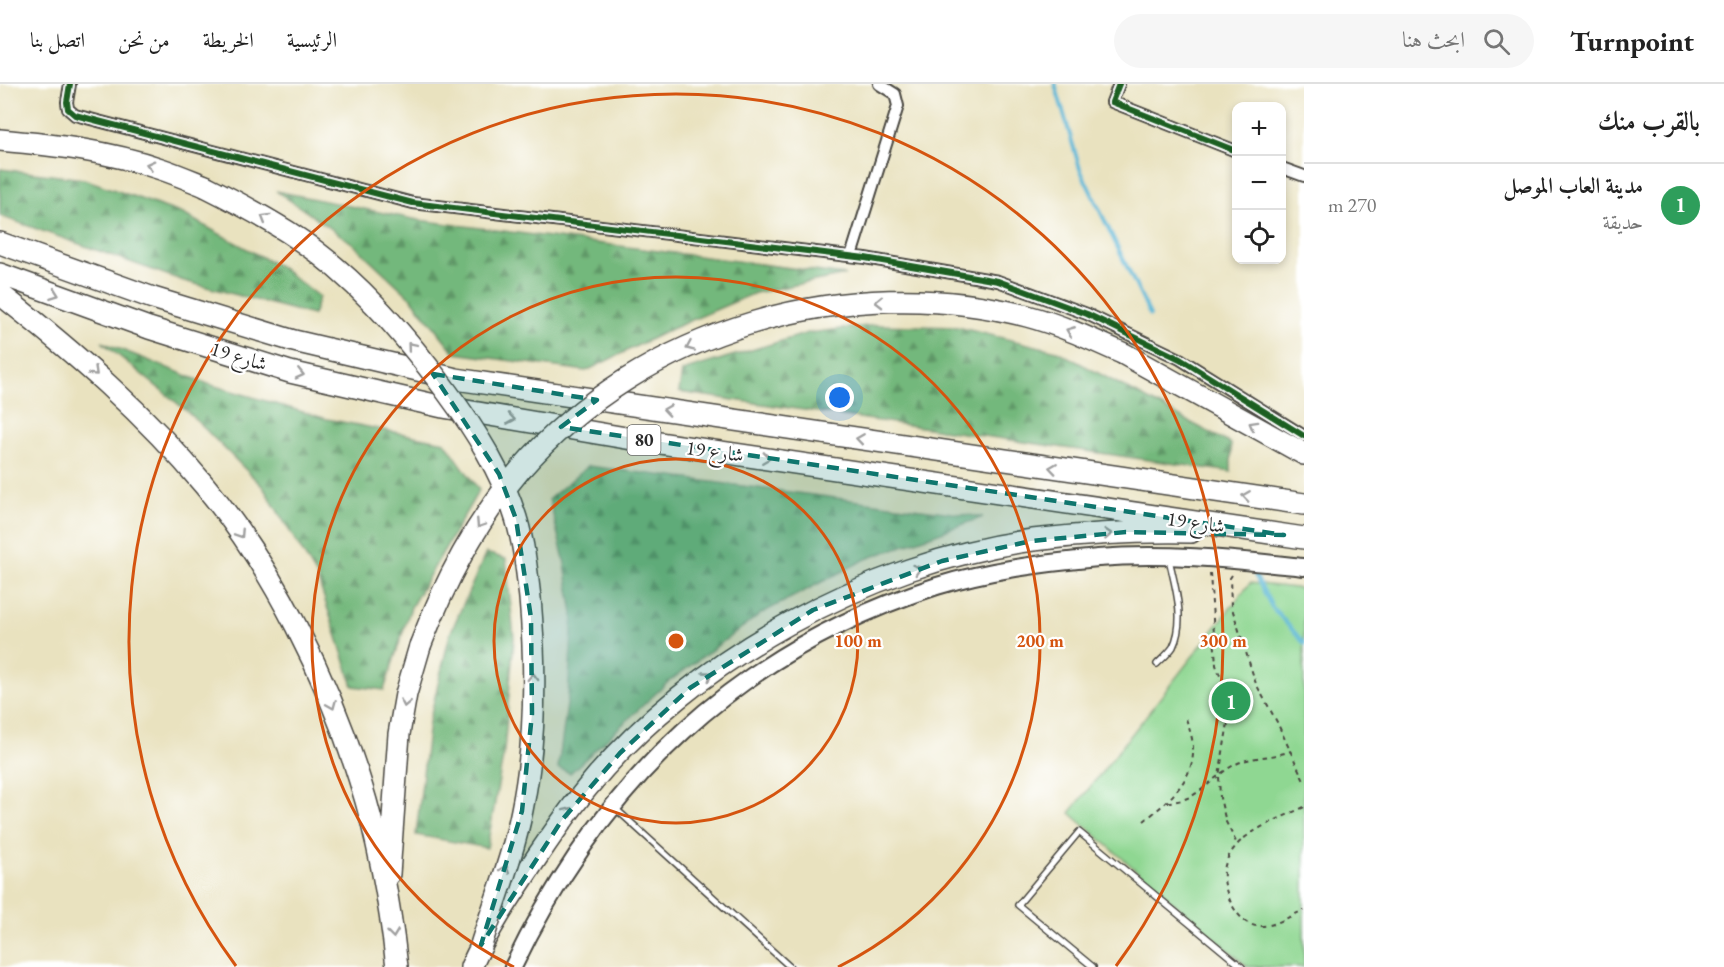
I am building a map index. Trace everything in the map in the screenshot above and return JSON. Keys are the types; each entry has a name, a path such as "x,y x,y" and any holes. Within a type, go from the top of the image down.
{"highway":[{"path":"0,140 60,145 161,168 205,186 249,208 289,233 360,290 395,326 423,359 484,446 499,474 516,519 526,566 531,618 532,714 529,761 522,811 481,945 471,967"},
{"name":"شارع 19","path":"0,243 153,298 283,337 456,379 1304,504"},
{"name":"شارع 19","path":"0,274 149,328 290,372 443,407 638,440 1294,536"},
{"path":"0,294 79,357 164,439 206,487 260,563 303,641 345,736 361,782 388,899 396,967"},
{"path":"388,899 399,734 406,694 420,646 438,599 464,549 486,515 520,471 570,422 613,387 652,364 734,329 815,307 849,303 923,302 995,310 1026,316 1063,328 1124,354 1304,454"},
{"path":"481,945 562,820 588,787 654,719 690,688 731,658 813,610 862,588 942,561 1031,541 1126,532 1294,536"}],"main road":[{"path":"513,967 533,926 560,880 586,841 640,773 710,707 749,678 837,626 938,586 993,573 1100,558 1209,558 1304,567"}],"street":[{"path":"70,84 68,109 75,115 413,203 851,256 998,281 1087,314 1180,359 1304,436"},
{"path":"851,256 898,106 895,94 879,84"},
{"path":"1119,84 1112,102 1232,149"},
{"path":"1286,170 1304,176"}],"lane":[{"path":"1157,664 1172,649 1179,631 1177,593 1169,557"},
{"path":"613,806 790,967"},
{"path":"1093,967 1018,905 1079,832 1242,967"}],"path":[{"path":"1209,558 1216,665 1225,689 1229,717 1219,776 1220,798 1226,822 1237,844"},
{"path":"1243,561 1230,578 1231,605 1256,684 1277,722 1304,781"},
{"path":"1144,821 1167,802 1181,785 1189,770 1194,750 1185,715"},
{"path":"1167,802 1179,802 1192,796 1234,764 1248,759 1275,757 1291,751"},
{"path":"1304,807 1252,833 1237,844 1227,860 1223,874 1232,906 1240,918 1253,926 1265,927 1304,910"}],"highlighted area":[{"path":"433,374 597,400 561,427 1284,535 1126,532 1031,541 942,561 813,610 690,688 620,753 562,820 481,945 522,811 532,714 531,618 516,519 499,474"}],"green space":[{"path":"0,169 84,179 183,214 280,267 319,297 313,315 184,281 0,216"},
{"path":"276,191 418,220 845,275 755,293 671,329 586,371 455,353 412,299 352,243"},
{"path":"876,325 957,327 1057,351 1231,444 1231,472 679,392 682,371 808,333"},
{"path":"102,342 208,384 327,419 445,442 479,490 411,607 384,690 353,686 317,576 263,487 188,412"},
{"path":"588,466 983,517 866,559 762,613 667,683 570,773 558,768 568,697 573,614 564,559 549,499"},
{"path":"486,553 506,559 514,638 504,751 487,848 416,835 429,722 450,634"},
{"path":"1250,583 1304,589 1304,967 1248,967 1070,813"}],"waterway":[{"path":"1055,84 1080,169 1150,315"},
{"path":"1255,575 1272,607 1304,643"}],"cycle path":[{"path":"70,84 68,109 75,115 413,203 865,258 998,281 1087,314 1180,359 1304,436"},
{"path":"1119,84 1112,102 1232,149"}],"place":[{"name":"مدينة العاب الموصل","path":"1231,701"}]}
